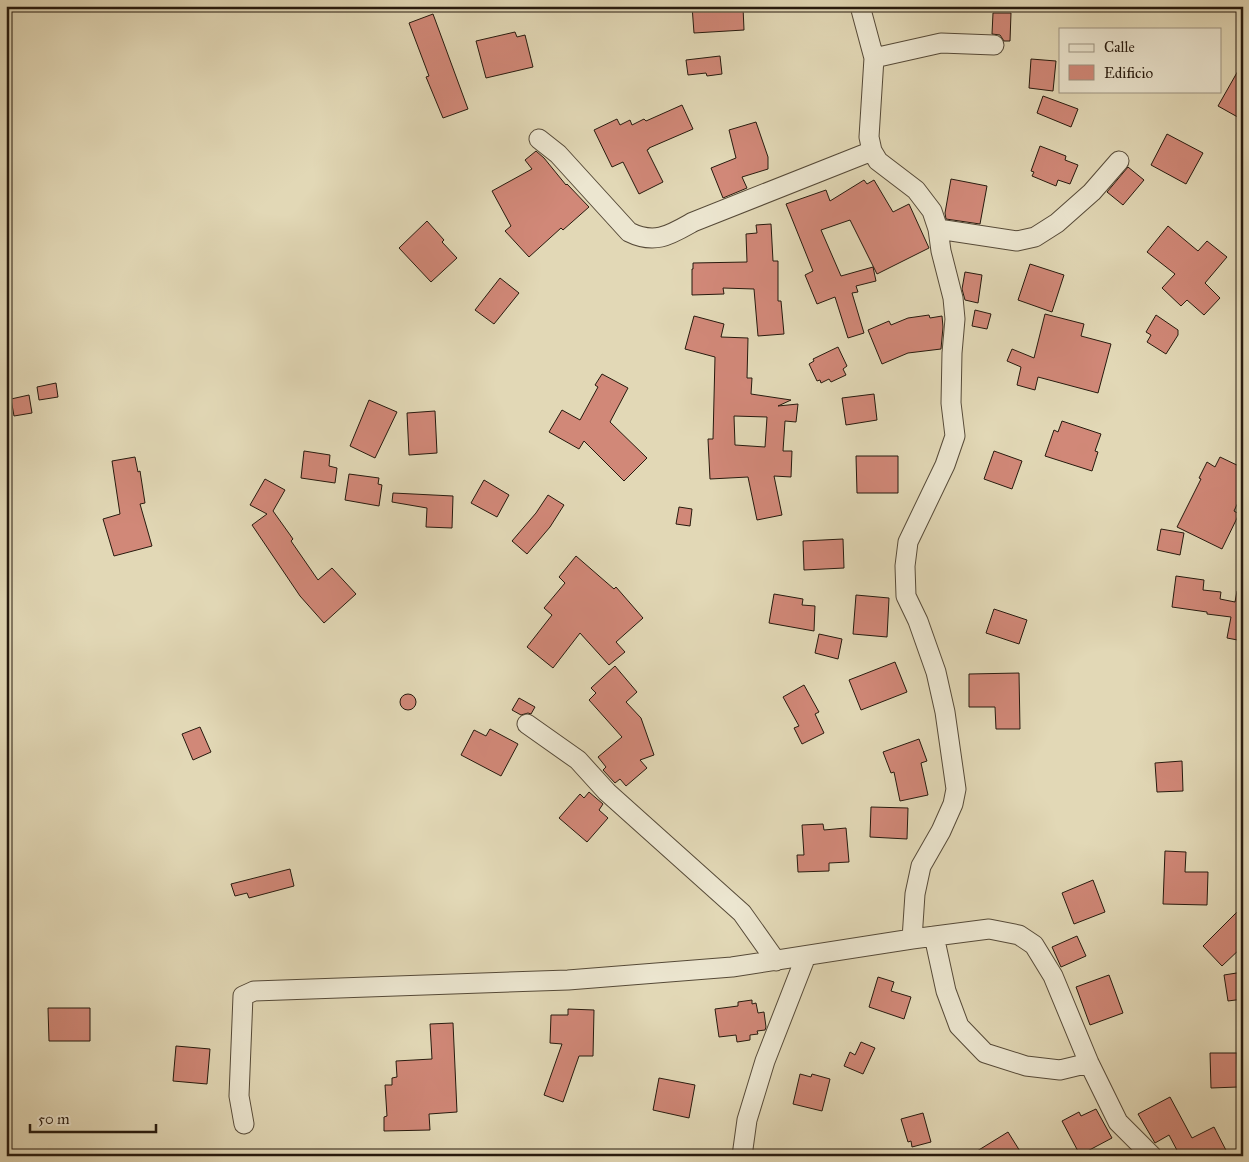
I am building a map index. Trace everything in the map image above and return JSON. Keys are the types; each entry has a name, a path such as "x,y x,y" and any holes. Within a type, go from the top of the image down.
{"street":[{"path":"860,6 874,58 869,137 872,152 878,161 916,190 932,211 938,229 941,251 953,298 955,319 951,403 955,436 944,465 908,542 905,566 906,596 918,621 936,672 945,712 956,789 953,804 941,831 921,866 915,894 912,939"},
{"path":"874,58 941,44 994,45"},
{"path":"539,140 558,154 629,232 642,238 666,237 693,222 872,152"},
{"path":"938,229 1017,241 1035,237 1057,223 1092,192 1119,160"},
{"path":"527,724 578,760 608,792 742,913 776,961"},
{"path":"244,1124 239,1096 243,996 254,991 568,980 732,967 989,929 1019,935 1034,945 1053,976 1089,1063 1118,1122 1152,1156"},
{"path":"934,936 946,991 959,1026 985,1053 1026,1066 1060,1070 1089,1063"},
{"path":"742,1156 747,1120 765,1061 806,956"}],"building":[{"path":"692,6 743,7 744,30 694,33"},
{"path":"993,13 1011,13 1010,41 1004,41 1000,35 992,34"},
{"path":"433,14 468,109 443,118 426,77 429,76 409,23"},
{"path":"515,32 517,37 525,35 533,67 486,78 476,41"},
{"path":"720,56 722,74 707,76 706,73 688,75 686,60"},
{"path":"1031,59 1056,61 1053,91 1029,88"},
{"path":"1243,62 1243,120 1218,106"},
{"path":"1043,96 1078,109 1071,127 1037,113"},
{"path":"682,105 693,129 647,150 663,182 639,194 623,162 612,167 594,130 617,119 620,125 630,120 632,125"},
{"path":"756,122 768,157 768,169 742,177 747,188 723,198 711,168 736,158 729,130"},
{"path":"1167,134 1203,153 1186,184 1151,165"},
{"path":"1040,146 1066,156 1065,160 1078,165 1070,184 1058,180 1056,186 1032,176 1034,172 1031,171"},
{"path":"536,151 566,185 589,207 563,230 561,228 529,257 505,231 511,226 492,191 532,169 525,160"},
{"path":"1128,167 1144,180 1123,205 1107,192"},
{"path":"951,179 987,186 980,224 946,219 945,213"},
{"path":"864,180 867,184 874,180 893,212 909,204 929,248 877,274 850,220 821,230 841,276 873,267 876,281 856,286 858,292 852,293 864,333 848,338 835,297 817,304 805,275 813,271 786,204 826,190 830,201"},
{"path":"427,221 444,240 442,242 457,258 431,282 399,248"},
{"path":"771,224 773,261 778,261 778,301 781,301 784,334 758,336 754,289 723,288 724,294 692,295 692,269 693,263 747,262 746,234 757,233 756,225"},
{"path":"1168,226 1198,251 1207,241 1227,257 1205,283 1220,298 1204,315 1187,300 1181,306 1162,288 1175,274 1147,252"},
{"path":"1030,264 1064,275 1052,312 1018,300"},
{"path":"965,272 982,275 978,303 965,300 962,289"},
{"path":"500,278 519,293 494,324 475,310"},
{"path":"975,310 991,314 987,329 972,326"},
{"path":"1045,314 1084,324 1081,336 1111,344 1098,393 1038,377 1035,390 1017,385 1021,367 1007,361 1012,349 1034,358"},
{"path":"929,315 930,318 942,316 941,349 908,353 882,364 868,330 889,321 891,325 908,318"},
{"path":"1156,315 1178,330 1178,335 1166,354 1147,342 1151,335 1146,332"},
{"path":"694,316 724,324 721,337 748,338 747,378 752,378 751,394 791,400 778,406 798,404 796,422 785,421 783,451 792,451 791,477 774,476 782,515 757,520 748,477 710,479 708,439 713,439 715,357 685,349","holes":["734,416 767,417 765,447 735,445"]},
{"path":"838,347 847,366 843,369 846,375 831,382 829,379 821,383 820,380 817,381 809,364 814,361 813,359"},
{"path":"602,374 628,388 610,422 647,458 624,481 584,441 579,449 549,432 562,410 580,420 598,387 595,385"},
{"path":"56,383 58,397 39,400 37,387"},
{"path":"874,394 877,420 846,425 842,398"},
{"path":"29,395 32,413 14,416 11,399"},
{"path":"369,400 397,412 375,458 350,446"},
{"path":"435,411 437,453 409,455 407,413"},
{"path":"1062,421 1101,434 1095,451 1098,452 1092,471 1045,456 1054,430 1058,432"},
{"path":"304,451 330,455 329,466 337,468 335,483 301,478"},
{"path":"994,451 1022,461 1012,489 984,479"},
{"path":"856,456 898,456 898,493 857,493"},
{"path":"135,457 138,472 140,471 145,503 140,504 152,546 114,556 103,519 120,514 112,461"},
{"path":"1220,457 1243,468 1243,492 1234,511 1239,514 1222,549 1177,527 1201,479 1199,478 1207,462 1215,467"},
{"path":"349,474 379,478 378,484 382,485 379,506 345,500"},
{"path":"265,479 285,490 273,511 318,580 332,568 356,594 324,623 300,596 252,525 267,514 250,505"},
{"path":"484,480 509,495 497,517 471,503"},
{"path":"393,493 453,496 452,528 426,527 427,508 392,502"},
{"path":"548,495 564,505 550,527 527,554 512,541 536,513"},
{"path":"679,507 692,509 690,526 676,524"},
{"path":"1161,529 1184,533 1180,555 1157,550"},
{"path":"843,539 844,568 804,570 803,541"},
{"path":"576,556 614,589 616,587 643,618 616,642 625,652 609,665 580,633 553,668 527,647 552,615 544,608 565,583 559,577"},
{"path":"1176,576 1204,580 1203,590 1221,592 1220,599 1235,602 1237,591 1243,592 1243,641 1227,638 1231,617 1172,607"},
{"path":"774,594 803,599 802,605 815,606 814,631 769,623"},
{"path":"856,595 889,598 887,637 853,634"},
{"path":"994,609 1027,620 1019,644 986,633"},
{"path":"819,634 842,639 838,659 815,653"},
{"path":"895,662 907,692 861,710 849,680"},
{"path":"615,666 637,692 626,702 641,718 654,755 640,760 647,768 626,786 620,779 615,783 603,770 606,767 598,757 622,737 589,700 596,693 591,688"},
{"path":"1019,673 1020,729 996,729 995,707 969,707 969,674"},
{"path":"804,685 819,712 815,714 824,733 802,744 794,728 799,726 783,697"},
{"path":"405,694 411,694 416,699 414,708 405,710 400,705 400,699"},
{"path":"519,698 535,707 531,714 521,715 512,710"},
{"path":"200,727 211,752 193,760 182,734"},
{"path":"490,729 518,744 501,776 461,755 474,730 486,736"},
{"path":"919,739 927,761 921,763 928,795 900,801 894,772 891,773 883,752"},
{"path":"1182,761 1183,791 1157,792 1155,763"},
{"path":"589,792 603,804 599,810 608,818 587,842 559,818 580,794 584,798"},
{"path":"871,807 908,808 907,839 870,837"},
{"path":"823,824 824,830 846,828 849,862 829,863 829,871 798,872 797,855 804,855 802,825"},
{"path":"1165,851 1186,852 1185,872 1208,872 1207,905 1163,904"},
{"path":"290,869 294,886 249,898 247,893 235,896 231,884"},
{"path":"1093,880 1105,912 1074,924 1062,893"},
{"path":"1243,906 1243,946 1222,966 1203,946"},
{"path":"1077,936 1086,956 1061,967 1052,947"},
{"path":"1243,972 1243,999 1228,1001 1224,975"},
{"path":"1109,975 1123,1013 1090,1025 1076,987"},
{"path":"878,977 894,982 891,991 911,997 904,1019 869,1007"},
{"path":"752,1000 752,1004 756,1003 758,1013 764,1012 765,1030 757,1031 758,1034 750,1035 750,1040 737,1042 736,1035 719,1037 715,1009 738,1006 738,1002"},
{"path":"48,1008 90,1008 90,1041 49,1041"},
{"path":"568,1009 594,1010 593,1056 579,1056 563,1102 544,1095 562,1044 550,1043 551,1015 568,1015"},
{"path":"453,1023 457,1112 429,1114 430,1130 384,1131 384,1117 387,1116 385,1085 392,1085 392,1078 397,1077 396,1061 432,1059 430,1024"},
{"path":"861,1042 875,1048 863,1074 844,1066 850,1052 855,1055"},
{"path":"176,1046 210,1049 207,1084 173,1081"},
{"path":"1210,1053 1237,1053 1238,1087 1211,1088"},
{"path":"800,1074 811,1077 812,1074 830,1079 822,1111 793,1104"},
{"path":"659,1078 695,1085 689,1118 653,1110"},
{"path":"1170,1097 1192,1138 1214,1127 1229,1156 1180,1156 1169,1135 1155,1143 1138,1114"},
{"path":"1096,1109 1112,1138 1080,1155 1062,1121 1079,1112 1081,1116"},
{"path":"923,1113 931,1142 912,1147 911,1141 908,1142 901,1119"},
{"path":"1008,1132 1023,1156 969,1156"}]}
